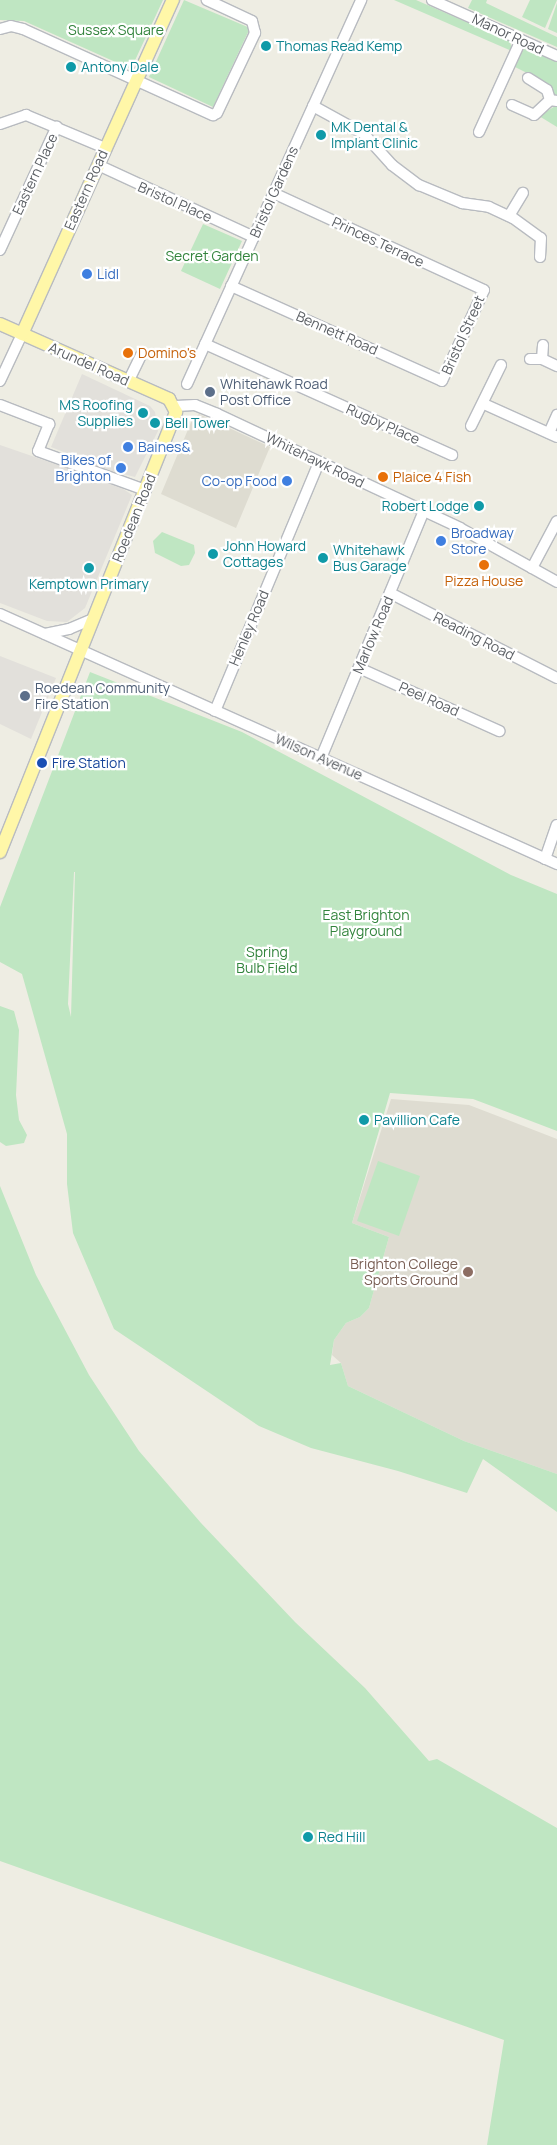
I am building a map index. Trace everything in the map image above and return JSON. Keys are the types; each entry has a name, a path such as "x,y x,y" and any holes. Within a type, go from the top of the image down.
{"main road":[{"name":"Eastern Road","path":"22,334 173,0"},
{"name":"Arundel Road","path":"0,324 169,399 176,406"},
{"name":"Roedean Road","path":"0,852 3,836 176,417 176,406"}],"street":[{"path":"0,29 12,26 23,29 213,115 217,113 255,32 252,20 207,0"},
{"name":"Bristol Gardens","path":"187,384 361,0"},
{"name":"Manor Road","path":"432,0 557,56"},
{"path":"479,132 521,40"},
{"path":"512,106 534,115 554,100 547,90 528,78"},
{"path":"313,106 364,134 392,165 419,185 462,203 482,206 509,216 547,243 540,257"},
{"path":"0,124 26,115 57,126 105,148"},
{"name":"Eastern Place","path":"0,250 57,126"},
{"name":"Bristol Place","path":"98,165 254,237"},
{"name":"Princes Terrace","path":"273,193 484,290"},
{"path":"509,216 524,193"},
{"name":"Bennett Road","path":"232,286 442,381"},
{"name":"Bristol Street","path":"442,381 484,290"},
{"name":"Eastern Road","path":"0,381 22,334"},
{"name":"Rugby Place","path":"206,344 452,455"},
{"path":"542,359 543,345"},
{"path":"128,382 141,355"},
{"path":"530,359 542,359 557,366"},
{"path":"471,426 484,404 501,365"},
{"path":"484,404 553,435 557,415"},
{"path":"0,405 49,424 38,451 145,490"},
{"name":"Whitehawk Road","path":"176,406 195,405 206,409 424,511 557,582"},
{"name":"Henley Road","path":"215,711 319,462"},
{"name":"Marlow Road","path":"321,758 424,511"},
{"path":"532,568 557,521"},
{"name":"Reading Road","path":"390,593 557,678"},
{"name":"Wilson Avenue","path":"0,614 557,864"},
{"path":"45,634 69,629 92,619"},
{"name":"Peel Road","path":"359,668 499,731"},
{"path":"545,859 557,825"}],"shaded area":[{"path":"82,374 150,406 155,412 158,431 135,477 111,471 51,447"},
{"path":"199,414 270,447 236,528 161,494 192,420"},
{"path":"0,445 119,486 132,495 85,608 67,622 47,621 0,603"},
{"path":"0,656 56,678 31,739 0,724"},
{"name":"Brighton College Sports Ground","path":"391,1099 469,1105 557,1139 557,1474 464,1441 348,1386 341,1363 332,1355 334,1340 346,1323 360,1317 369,1308 389,1237 352,1223"}],"green space":[{"name":"Sussex Square","path":"0,0 163,0 131,69 24,21 0,20"},
{"name":"Sussex Square","path":"184,0 250,28 213,107 149,77"},
{"path":"394,0 416,0 510,41 512,51"},
{"path":"472,0 487,0 486,3 557,37 557,47 468,8"},
{"path":"530,0 557,0 545,28 522,17"},
{"path":"557,3 557,33 548,29"},
{"path":"526,48 557,62 557,97 541,80 515,67 519,58 516,56"},
{"path":"557,105 557,127 539,116"},
{"name":"Secret Garden","path":"203,224 242,241 220,289 181,271"},
{"path":"162,532 194,545 195,553 189,565 181,566 155,553 153,541"},
{"path":"90,672 242,732 511,875 557,894 557,1131 473,1099 390,1093 352,1223 389,1237 369,1308 360,1317 346,1323 334,1340 330,1365 341,1363 348,1386 464,1441 557,1474 557,1512 483,1459 467,1493 398,1471 311,1448 259,1426 114,1329 73,1233 67,1184 67,1134 22,974 0,962 0,907","holes":["75,872 71,1017 68,1004"]},
{"path":"0,1006 14,1011 19,1030 16,1095 19,1120 27,1135 24,1143 6,1146 0,1142"},
{"path":"378,1161 420,1176 399,1236 357,1221"},
{"path":"0,1186 36,1275 89,1375 139,1451 201,1523 295,1622 365,1688 429,1761 437,1759 557,1828 557,2145 487,2145 504,2040 0,1861"}],"place":[{"name":"Thomas Read Kemp","path":"266,46"},
{"name":"Antony Dale","path":"71,67"},
{"name":"MK Dental & Implant Clinic","path":"321,135"},
{"name":"Lidl","path":"87,274"},
{"name":"Domino's","path":"128,353"},
{"name":"Whitehawk Road Post Office","path":"210,392"},
{"name":"MS Roofing Supplies","path":"143,413"},
{"name":"Bell Tower","path":"155,423"},
{"name":"Baines&","path":"128,447"},
{"name":"Bikes of Brighton","path":"121,468"},
{"name":"Plaice 4 Fish","path":"383,477"},
{"name":"Co-op Food","path":"287,481"},
{"name":"Robert Lodge","path":"479,506"},
{"name":"Broadway Store","path":"441,541"},
{"name":"John Howard Cottages","path":"213,554"},
{"name":"Whitehawk Bus Garage","path":"323,558"},
{"name":"Pizza House","path":"484,565"},
{"name":"Kemptown Primary","path":"89,568"},
{"name":"Roedean Community Fire Station","path":"25,696"},
{"name":"Fire Station","path":"42,763"},
{"name":"Pavillion Cafe","path":"364,1120"},
{"name":"Brighton College Sports Ground","path":"468,1272"},
{"name":"Red Hill","path":"308,1837"}],"park label":[{"name":"East Brighton Playground","path":"366,924"},
{"name":"Spring Bulb Field","path":"267,960"}]}
